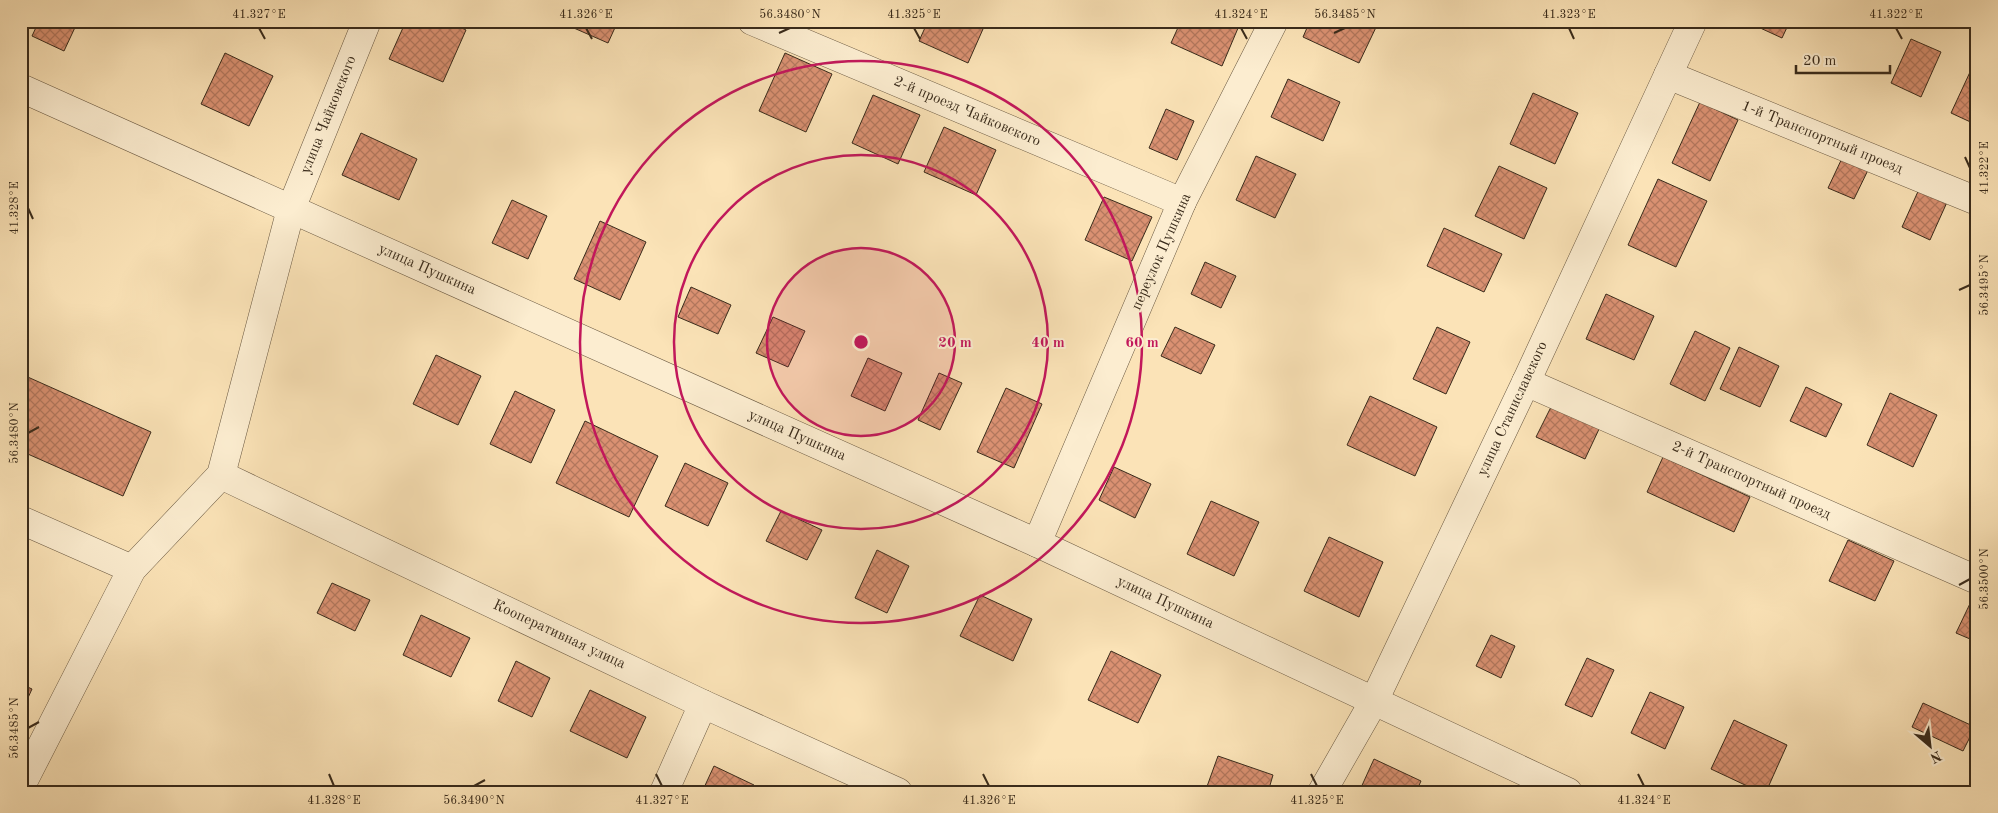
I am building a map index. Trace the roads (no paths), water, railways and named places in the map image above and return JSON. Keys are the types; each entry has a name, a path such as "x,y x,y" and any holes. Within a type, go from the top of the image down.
{"street":[{"name":"улица Чайковского","path":"221,475 291,209 367,21"},
{"name":"2-й проезд Чайковского","path":"752,21 1182,202"},
{"name":"переулок Пушкина","path":"1037,543 1182,202 1274,21"},
{"name":"улица Станиславского","path":"1322,792 1374,701 1526,382 1693,21"},
{"name":"1-й Транспортный проезд","path":"1668,75 1977,201"},
{"name":"улица Пушкина","path":"21,88 1037,543 1568,792"},
{"name":"2-й Транспортный проезд","path":"1526,382 1977,580"},
{"path":"21,786 132,569 221,475"},
{"name":"Кооперативная улица","path":"221,475 703,704 898,792"},
{"path":"21,520 132,569"},
{"path":"664,792 703,704"}]}
